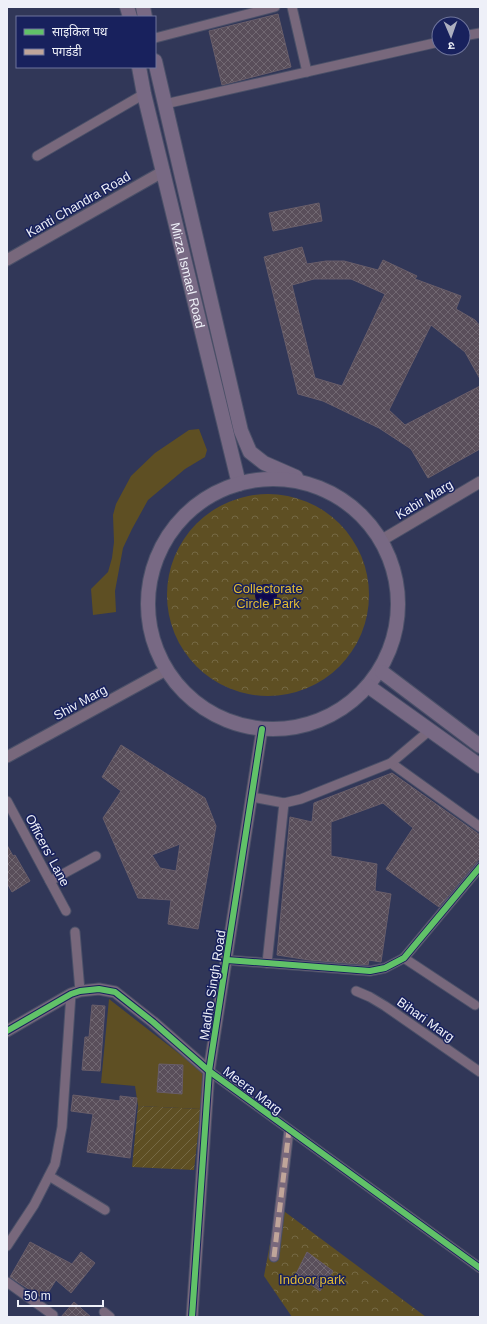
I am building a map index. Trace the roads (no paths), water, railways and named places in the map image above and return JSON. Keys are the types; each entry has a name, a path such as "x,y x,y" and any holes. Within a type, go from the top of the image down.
{"main road":[{"path":"156,65 241,431 250,452 264,463 312,485 346,501 367,520 382,540 393,564 400,597 397,630 382,672 346,706 316,722 289,729 262,729 231,722 201,707 184,692 166,670 152,639 147,607 151,574 162,545 177,522 206,498 239,484 254,481 284,479 312,485"},
{"name":"Mirza Ismael Road","path":"139,68 144,94 164,171 239,484"},
{"path":"382,672 480,746"},
{"path":"368,686 480,766"}],"street":[{"path":"156,38 276,7"},
{"path":"292,7 307,72"},
{"path":"165,104 431,44"},
{"path":"37,156 144,94"},
{"name":"Kanti Chandra Road","path":"7,260 164,171"},
{"name":"Kabir Marg","path":"382,540 480,482"},
{"name":"Shiv Marg","path":"7,757 166,670"},
{"name":"Madho Singh Road","path":"192,1317 209,1071 262,729"},
{"path":"252,797 284,803 301,799 391,763 430,730"},
{"path":"391,763 480,827"},
{"name":"Officers' Lane","path":"7,801 66,911"},
{"path":"266,963 284,803"},
{"path":"50,880 96,856"},
{"path":"226,960 370,971 385,968 404,958 480,867"},
{"path":"7,1246 34,1205 55,1164 62,1127 75,992 75,932"},
{"path":"404,958 475,1005"},
{"name":"Meera Marg","path":"7,1031 75,992 98,989 114,992 152,1022 209,1071 480,1268"},
{"name":"Bihari Marg","path":"356,991 385,1006 477,1070"},
{"path":"477,1070 480,1060"},
{"path":"274,1257 290,1130"},
{"path":"49,1176 105,1210"},
{"path":"7,1282 53,1314"}],"park label":[{"name":"Collectorate Circle Park","path":"268,596"},
{"name":"Indoor park","path":"312,1279"}]}
